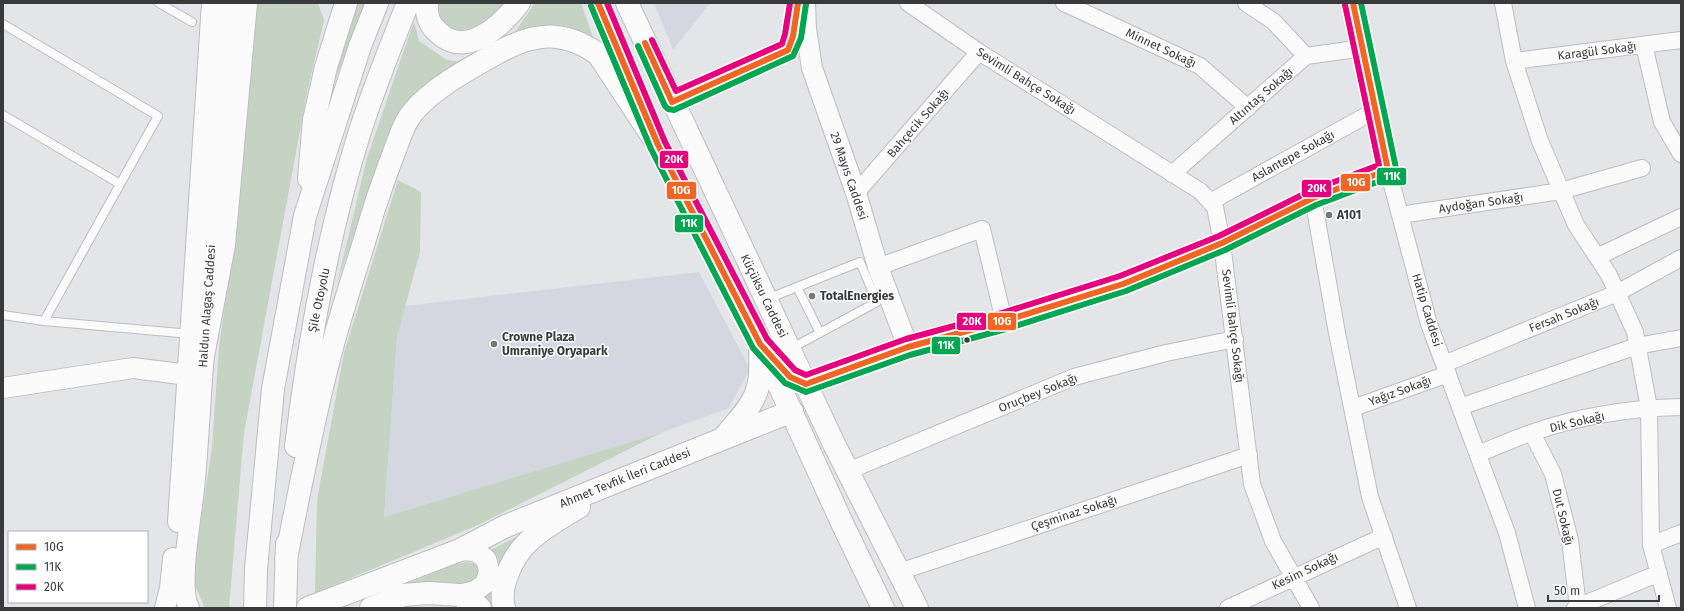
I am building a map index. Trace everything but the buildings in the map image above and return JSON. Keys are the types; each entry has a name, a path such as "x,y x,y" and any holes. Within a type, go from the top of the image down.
{"main road":[{"path":"204,356 224,245 246,3"},
{"path":"305,216 360,46 377,3"},
{"name":"Şile Otoyolu","path":"285,608 286,559 292,473 303,386 318,301 360,132 408,3"},
{"path":"427,3 426,12 431,26 449,41 467,43 494,29 519,3"},
{"name":"Küçüksu Caddesi","path":"598,3 658,145 760,344"},
{"name":"Küçüksu Caddesi","path":"627,3 672,102 834,444 917,608"},
{"path":"255,608 256,569 273,389 305,216 314,120 340,8"},
{"path":"286,559 310,436 329,358 376,202 403,128 413,112 435,92 484,60 512,45 543,36 568,39 586,46 598,54 658,145"},
{"path":"760,344 790,377 806,384"},
{"path":"760,344 843,525 884,608"},
{"path":"724,438 747,409 756,393 760,372 760,344"},
{"path":"792,411 807,416 816,423 824,435 834,444"},
{"name":"Ahmet Tevfik İleri Caddesi","path":"308,608 460,550 506,526 792,411"},
{"path":"504,608 502,603 504,579 528,542 618,481"},
{"path":"371,608 403,594 429,593 459,595 476,604 480,608"}],"street":[{"name":"Haldun Alagaş Caddesi","path":"165,608 170,588 177,527 212,3"},
{"name":"Haldun Alagaş Caddesi","path":"188,608 184,582 195,480 228,3"},
{"path":"788,50 793,36 798,3"},
{"name":"29 Mayıs Caddesi","path":"805,3 806,29 812,68 856,193 878,267 908,347"},
{"name":"Sevimli Bahçe Sokağı","path":"908,3 979,52 1200,191 1214,207 1222,243 1252,484 1273,541 1311,608"},
{"name":"Minnet Sokağı","path":"1064,3 1200,66 1248,108"},
{"path":"1246,3 1273,21 1306,56 1363,48"},
{"name":"Hatip Caddesi","path":"1353,3 1388,170 1429,324 1507,533 1528,608"},
{"path":"1503,3 1514,61 1540,141 1576,225 1609,275 1634,332 1650,408 1651,544 1668,608"},
{"name":"Karagül Sokağı","path":"1514,61 1681,40"},
{"path":"1644,45 1662,122 1681,154"},
{"path":"672,102 788,50 804,56 812,68"},
{"name":"Bahçecik Sokağı","path":"856,193 979,52"},
{"name":"Altıntaş Sokağı","path":"1172,174 1306,56"},
{"name":"Aslantepe Sokağı","path":"1210,202 1376,110"},
{"name":"Aydoğan Sokağı","path":"1400,214 1561,191 1642,168"},
{"path":"806,384 908,347 1004,321 1123,284 1222,243 1313,198 1388,170"},
{"path":"1313,198 1370,497 1408,608"},
{"path":"1598,257 1681,218"},
{"path":"878,267 982,229 1004,321"},
{"name":"Fersah Sokağı","path":"1446,369 1617,293 1681,258"},
{"path":"1460,407 1637,346 1681,338"},
{"name":"Oruçbey Sokağı","path":"848,471 1074,378 1166,353 1235,339"},
{"path":"3,388 133,368 188,375"},
{"name":"Yağız Sokağı","path":"1353,408 1446,369"},
{"name":"Dik Sokağı","path":"1478,454 1532,432 1586,418 1650,408 1681,407"},
{"name":"Dut Sokağı","path":"1532,432 1552,474 1570,540 1576,608"},
{"name":"Çeşminaz Sokağı","path":"898,572 1249,455"},
{"path":"1651,544 1681,533"},
{"name":"Kesim Sokağı","path":"1228,608 1384,536"},
{"path":"459,595 475,591 486,583 489,570 486,559 475,551 460,550"},
{"path":"1576,608 1659,573"}],"lane":[{"path":"158,3 192,22"},
{"path":"3,24 158,116 44,321"},
{"path":"3,115 120,184"},
{"path":"766,299 860,262 877,302 790,349"},
{"path":"797,287 820,333"},
{"path":"3,314 44,321 191,334"}],"shaded area":[{"path":"654,3 710,3 673,50"},
{"path":"699,272 750,369 729,408 663,432 384,517 397,337 405,306"}],"green space":[{"path":"255,3 318,3 324,20 307,93 244,433 229,608 205,608 192,579 212,447 219,347 236,223"},
{"path":"354,3 365,3 334,83 353,10"},
{"path":"437,3 513,3 498,21 456,35 440,18"},
{"path":"535,3 581,3 595,43 510,39"},
{"path":"414,21 419,41 447,60 468,63 423,89 391,128 337,284 367,158"},
{"path":"398,180 421,192 420,252 397,337 384,517 663,432 478,525 315,593 317,500 344,353"},
{"path":"528,531 495,608 488,608 482,601 494,581 498,564 498,558 491,550"},
{"path":"467,562 478,565 481,574 473,584 397,588 455,564"}],"transit line":[{"name":"10G","path":"598,3 658,145 760,344 790,377 806,384 908,347 1004,321 1123,284 1222,243 1313,198 1388,170 1353,3"},
{"name":"20K","path":"607,3 665,142 767,339 795,370 806,375 906,339 1002,313 1120,276 1219,236 1310,191 1379,165 1345,5"},
{"name":"20K","path":"652,40 676,91 782,44 790,3"},
{"name":"10G","path":"788,50 793,36 798,3"},
{"name":"11K","path":"591,6 651,149 753,348 785,383 806,392 910,355 1006,329 1126,291 1225,250 1316,205 1393,176 1396,168 1361,3"},
{"name":"11K","path":"638,46 665,106 668,109 674,110 793,56 801,38 806,4"},
{"name":"10G","path":"645,43 672,102 788,50"}],"place":[{"name":"A101","path":"1329,215"},
{"name":"TotalEnergies","path":"812,296"},
{"name":"Crowne Plaza Umraniye Oryapark","path":"494,344"}]}
